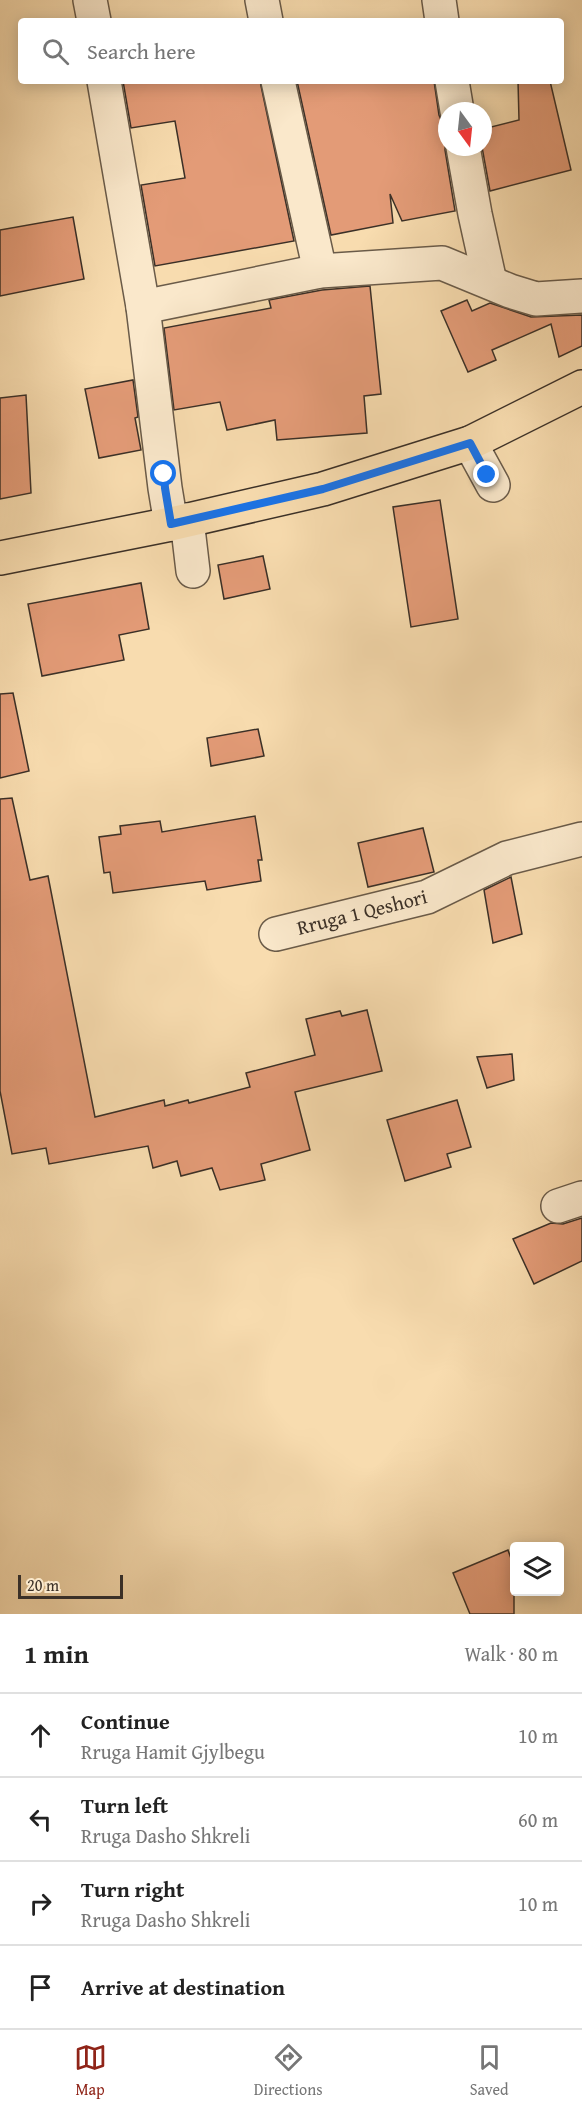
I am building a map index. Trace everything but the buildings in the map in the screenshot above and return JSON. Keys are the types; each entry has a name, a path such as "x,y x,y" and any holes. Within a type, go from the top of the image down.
{"main road":[{"path":"0,558 179,522 323,489 470,443 582,387"}],"street":[{"path":"90,0 93,18"},
{"path":"262,0 265,18"},
{"path":"439,0 442,18"},
{"path":"105,84 143,307 165,488 179,522 193,571"},
{"path":"279,84 320,271"},
{"path":"452,84 456,102"},
{"path":"465,156 490,282"},
{"path":"143,307 320,271 442,263 510,291 537,299 582,296"},
{"path":"470,443 493,485"},
{"name":"Rruga 1 Qeshori","path":"276,934 428,897 507,858 582,839"}],"route":[{"path":"164,474 171,524 323,489 470,443 487,475"}]}
